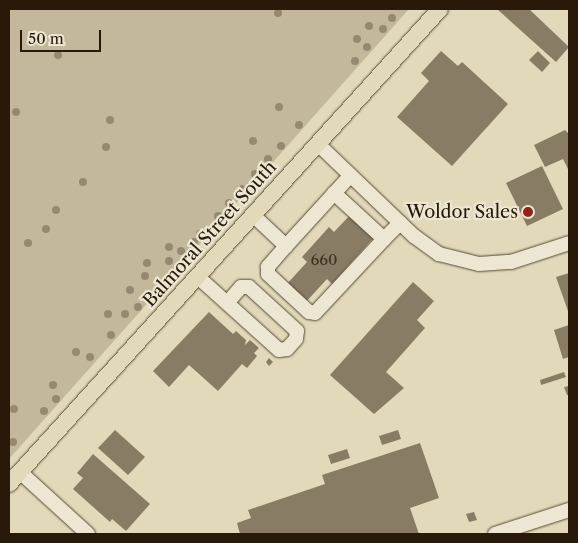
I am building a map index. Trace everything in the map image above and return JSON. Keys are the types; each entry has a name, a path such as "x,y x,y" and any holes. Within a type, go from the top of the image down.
{"main road":[{"name":"Balmoral Street South","path":"14,478 319,145 440,9"}],"street":[{"path":"319,145 400,223 439,254 479,264 511,262 569,243"},
{"path":"350,176 268,267 268,274 309,312 314,313 400,223"},
{"path":"334,193 384,239"},
{"path":"254,216 286,246"},
{"path":"198,277 279,350 287,349 296,339 297,331 249,287 241,287 227,303"},
{"path":"14,478 88,534"},
{"path":"495,534 569,510"}],"shaded area":[{"path":"9,9 409,9 9,459"}],"building":[{"path":"497,9 529,9 569,47 556,62"},
{"path":"441,51 458,66 462,62 508,104 452,166 397,117 429,81 421,73"},
{"path":"538,51 550,63 542,72 529,60"},
{"path":"565,130 569,134 569,171 563,159 545,167 534,145"},
{"path":"542,166 563,209 527,226 506,183"},
{"path":"351,214 375,236 332,284 327,279 305,303 286,285 307,262 302,257 329,227 334,232"},
{"path":"569,273 569,314 556,277"},
{"path":"413,282 434,301 417,320 425,328 386,372 404,388 374,414 330,375"},
{"path":"209,312 233,334 236,331 246,340 245,345 250,340 259,348 254,353 257,356 247,368 242,364 218,391 189,365 169,387 153,371"},
{"path":"569,325 569,357 563,359 554,330"},
{"path":"269,358 273,362 269,366 266,362"},
{"path":"564,372 566,377 541,385 540,380"},
{"path":"569,386 569,395 567,395 564,387"},
{"path":"115,430 145,457 128,475 98,448"},
{"path":"398,430 401,439 382,445 379,436"},
{"path":"420,443 439,498 410,508 419,534 240,534 237,523 251,518 248,510 325,484 322,475"},
{"path":"347,449 350,458 331,464 328,455"},
{"path":"93,454 150,504 126,531 112,519 110,522 73,489 83,478 77,473"},
{"path":"474,512 477,520 469,522 466,514"}],"place":[{"name":"Woldor Sales","path":"528,212"}]}
